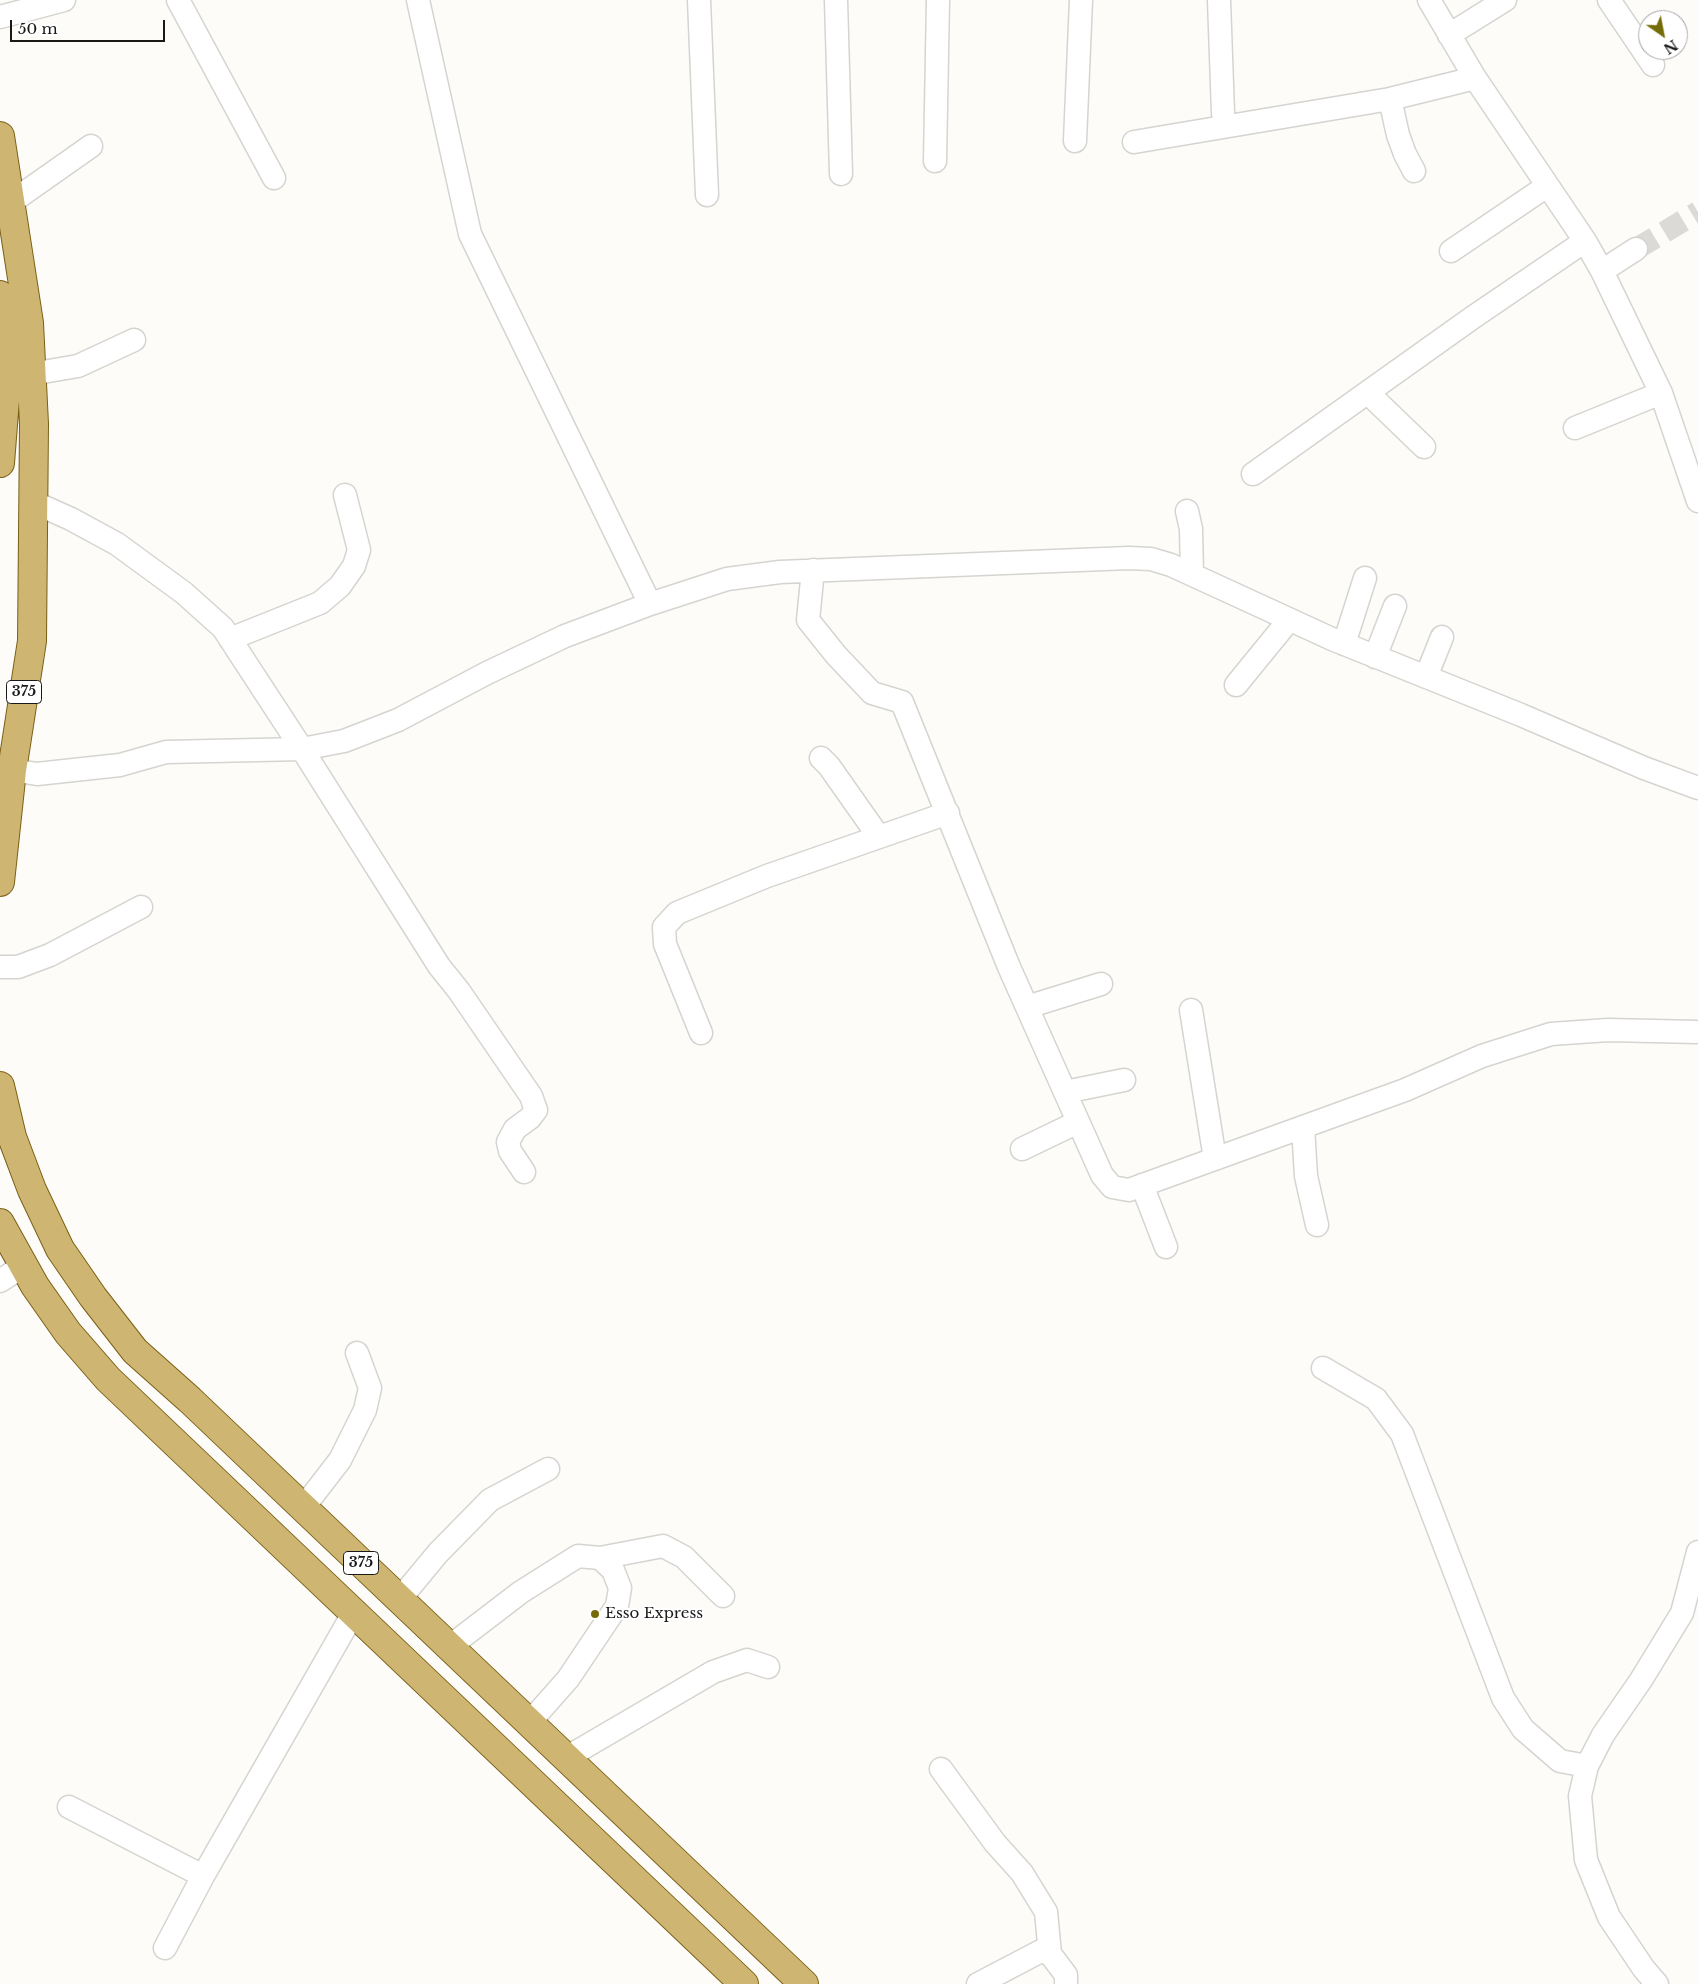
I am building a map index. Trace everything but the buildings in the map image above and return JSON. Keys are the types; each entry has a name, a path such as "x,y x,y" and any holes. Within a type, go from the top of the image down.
{"main road":[{"name":"375","path":"0,136 29,323 34,424 32,641 12,770 0,882"},
{"path":"0,310 5,399 0,464"},
{"name":"375","path":"0,1086 12,1137 32,1190 60,1249 93,1297 135,1350 190,1400 804,1984"},
{"name":"375","path":"0,1223 23,1266 68,1333 108,1378 744,1984"}],"street":[{"path":"0,17 64,0"},
{"path":"178,0 274,178"},
{"path":"418,0 470,234 650,604"},
{"path":"699,0 707,195"},
{"path":"836,0 841,174"},
{"path":"936,162 938,0"},
{"path":"1075,141 1081,0"},
{"path":"1219,0 1223,113"},
{"path":"1410,0 1429,0 1475,78 1585,241 1602,271 1660,394 1698,501"},
{"path":"1449,35 1505,0"},
{"path":"1609,0 1653,65"},
{"path":"1134,142 1390,99 1475,78"},
{"path":"1390,99 1398,135 1414,171"},
{"path":"10,203 92,146"},
{"path":"1451,251 1548,186"},
{"path":"1253,474 1472,318 1585,241"},
{"path":"1602,271 1636,249"},
{"path":"31,374 78,366 134,340"},
{"path":"1368,392 1424,447"},
{"path":"1575,428 1660,394"},
{"path":"230,639 320,603 340,586 354,566 359,550 346,494"},
{"path":"33,502 71,519 117,544 184,593 223,628 302,748 439,966 459,990 532,1096 536,1110 530,1118 515,1129 508,1142 510,1151 524,1172"},
{"path":"1187,511 1191,529 1192,574"},
{"path":"12,770 37,774 120,765 166,752 302,748 344,741 398,720 487,673 565,636 650,604 727,579 813,570 1129,558 1151,559 1171,565 1344,644 1644,768 1698,788"},
{"path":"813,570 808,620 836,655 872,693 902,702 1027,1007 1102,1175 1112,1187 1129,1190 1405,1090 1482,1056 1551,1034 1608,1030 1698,1032"},
{"path":"1344,644 1365,578"},
{"path":"1375,657 1395,606"},
{"path":"1236,685 1289,620"},
{"path":"1426,677 1442,638"},
{"path":"821,758 829,766 878,837"},
{"path":"701,1033 665,944 664,927 677,913 767,876 948,813"},
{"path":"0,967 18,967 50,955 141,906"},
{"path":"1027,1007 1101,984"},
{"path":"1191,1010 1215,1159"},
{"path":"1065,1092 1124,1080"},
{"path":"1022,1149 1078,1122"},
{"path":"1303,1127 1306,1176 1317,1225"},
{"path":"1142,1185 1166,1247"},
{"path":"0,1281 23,1266"},
{"path":"303,1508 340,1460 365,1410 370,1388 357,1353"},
{"path":"1323,1368 1376,1399 1402,1434 1503,1698 1523,1729 1560,1761 1587,1766"},
{"path":"399,1600 438,1554 490,1500 548,1470"},
{"path":"449,1647 521,1592 578,1556 600,1558 663,1546 684,1557 723,1596"},
{"path":"1656,1984 1610,1917 1586,1860 1580,1796 1587,1766 1603,1735 1641,1680 1682,1613 1698,1552"},
{"path":"529,1723 568,1679 617,1606 620,1588 614,1570 600,1558"},
{"path":"165,1948 203,1876 354,1612"},
{"path":"566,1758 713,1672 747,1660 768,1667"},
{"path":"941,1769 995,1842 1022,1873 1046,1912 1050,1954 1066,1975 1066,1984"},
{"path":"69,1807 203,1876"},
{"path":"978,1984 1040,1951 1050,1954"}],"tunnel":[{"path":"1636,249 1698,212"}],"place":[{"name":"Esso Express","path":"595,1614"}]}
